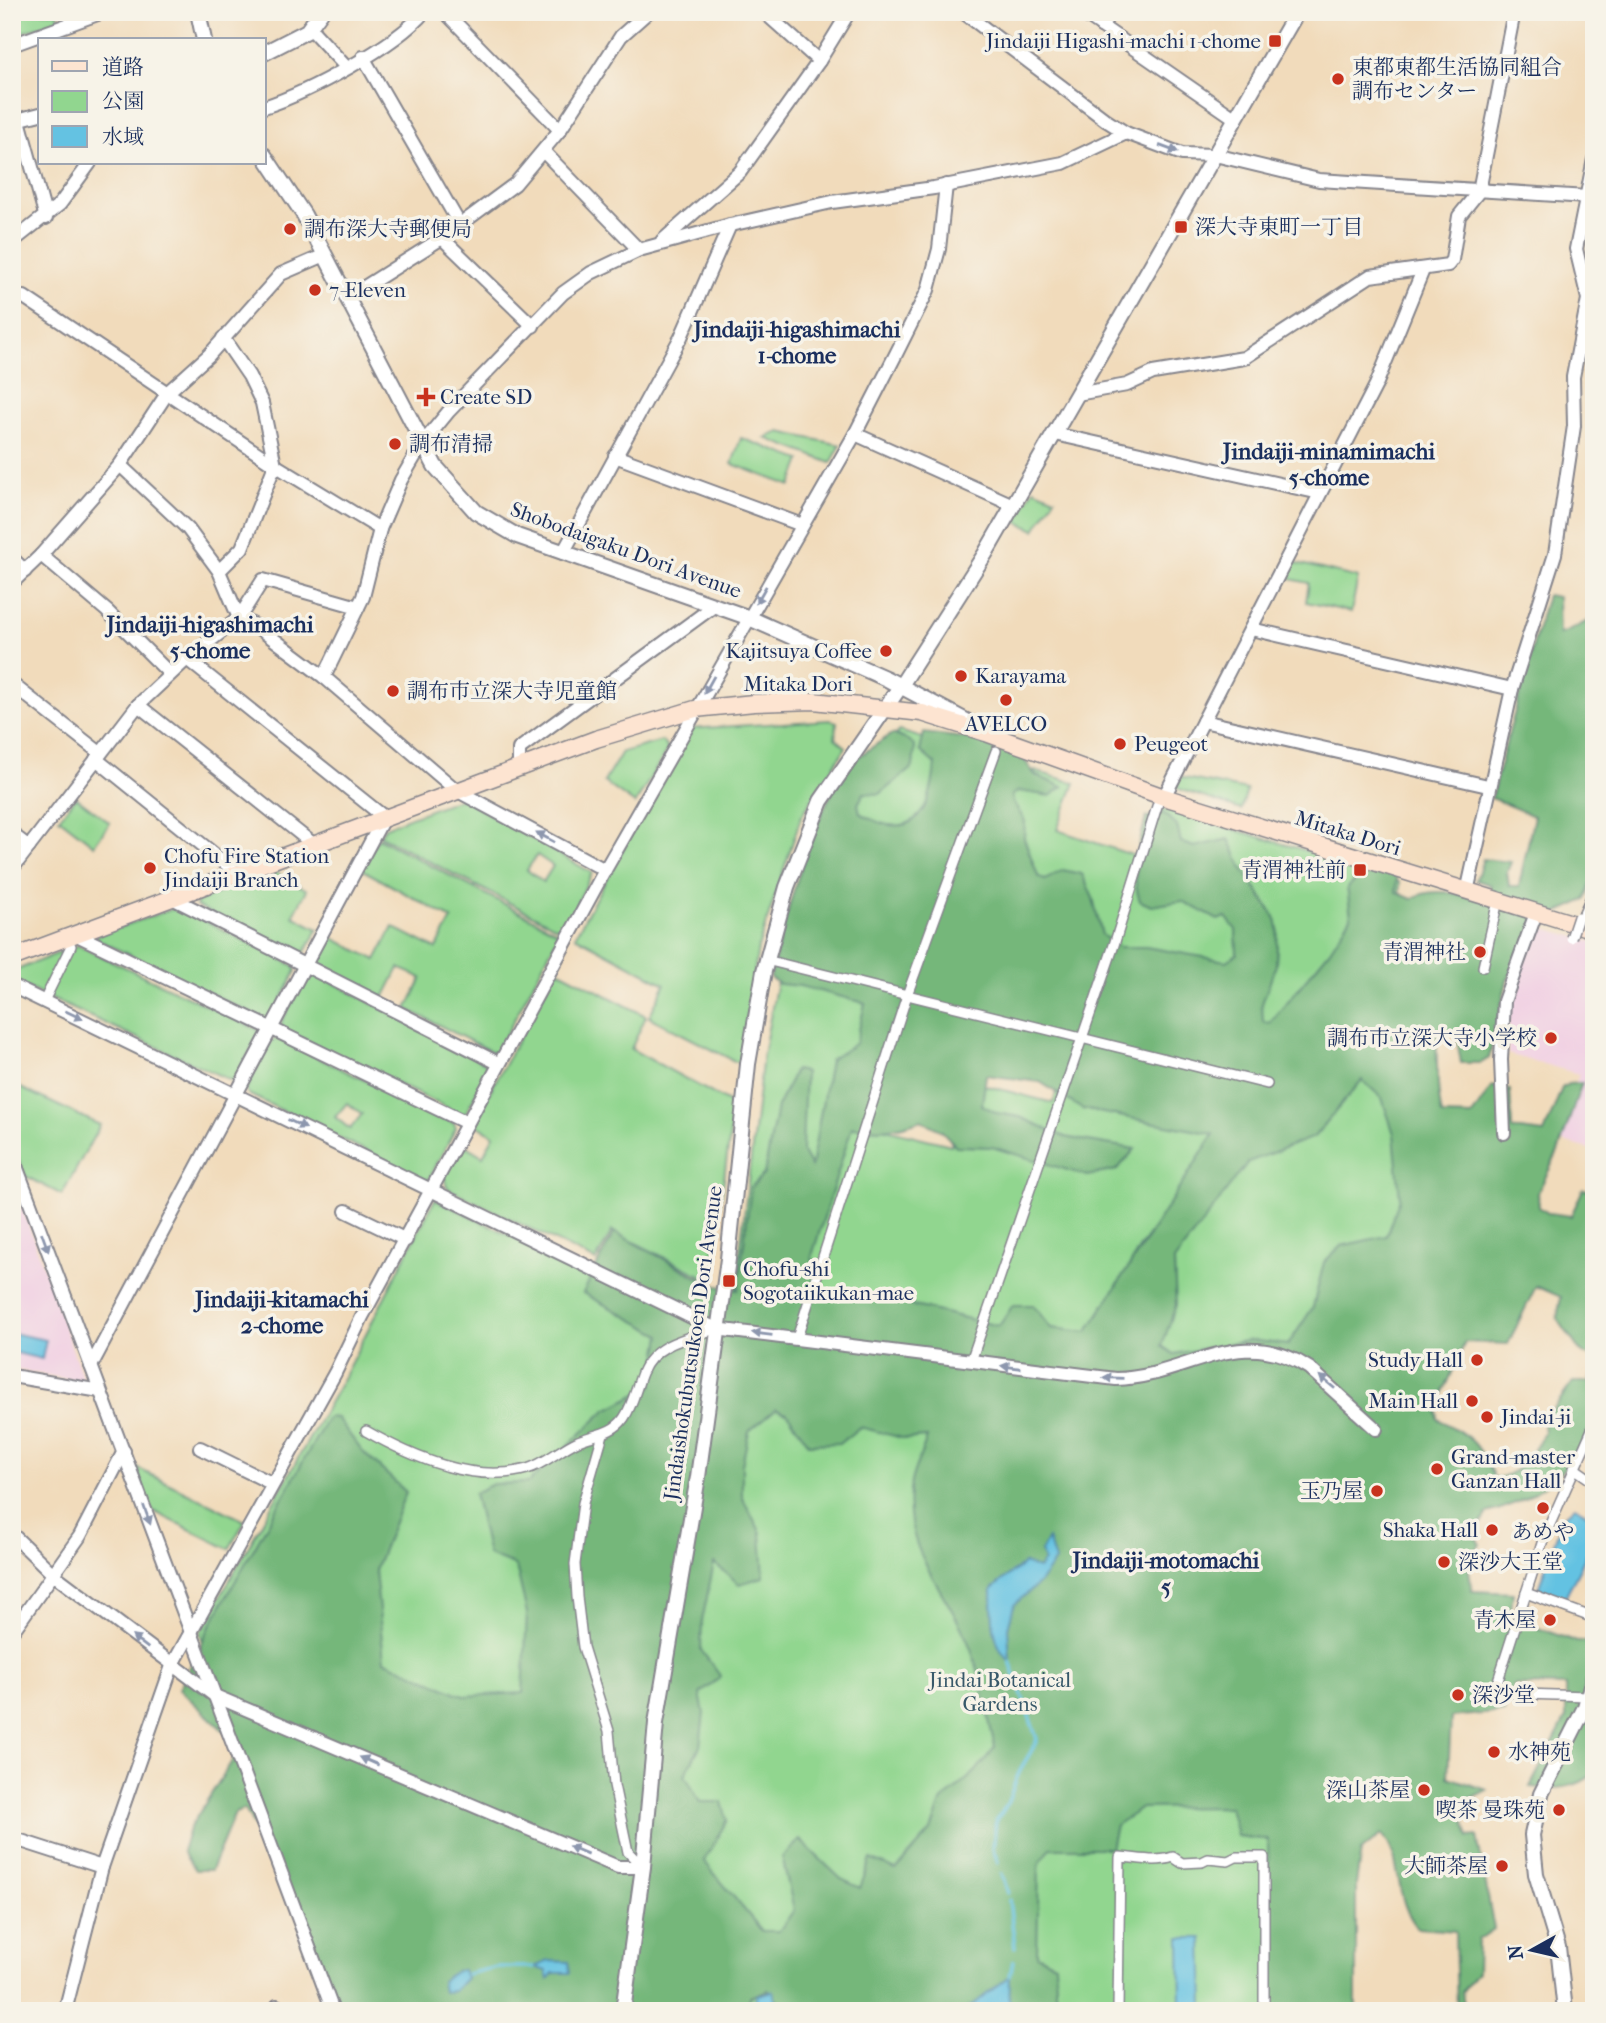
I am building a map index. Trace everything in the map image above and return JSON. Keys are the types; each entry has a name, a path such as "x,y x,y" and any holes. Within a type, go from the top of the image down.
{"main road":[{"name":"Mitaka Dori","path":"12,958 73,940 236,872 640,724 695,709 786,701 884,707 933,716 986,733 1161,800 1581,928"}],"street":[{"path":"12,45 69,17 103,12"},
{"path":"198,12 204,38"},
{"path":"266,52 310,28 321,12"},
{"path":"266,106 363,57 399,35 424,12"},
{"path":"445,12 560,130"},
{"path":"346,298 442,238 515,184 560,130 621,36 648,12"},
{"path":"764,12 819,61"},
{"path":"659,243 740,172 819,61 849,12"},
{"path":"963,12 1000,44 1126,133 1182,153 1215,155 1319,180 1587,197"},
{"path":"1082,12 1236,118"},
{"path":"1101,26 1111,12"},
{"name":"Jindaishokubutsukoen Dori Avenue","path":"623,2011 643,1867 656,1723 698,1477 731,1234 744,1091 766,960 787,887 817,809 900,687 1013,505 1297,12"},
{"path":"1077,394 1127,385 1153,373 1244,358 1370,276 1381,272 1423,270 1448,265 1459,216 1479,191 1514,12"},
{"path":"310,28 346,67"},
{"path":"363,57 460,225"},
{"path":"38,114 16,120 46,218"},
{"path":"324,677 358,607 380,529 401,480 422,444 449,411 563,293 591,273 659,243 730,225 832,202 946,185 1063,163 1126,133"},
{"path":"544,152 639,250"},
{"name":"Shobodaigaku Dori Avenue","path":"266,158 304,215 422,444 443,478 476,512 505,530 747,617 900,687 986,733"},
{"path":"1467,892 1488,786 1512,689 1555,554 1574,426 1573,377 1588,299 1576,249 1594,159"},
{"path":"12,242 46,218 60,204 89,164"},
{"path":"65,2011 102,1867 172,1666 271,1483 335,1373 362,1317 406,1240 498,1063 747,617 855,434 928,290 939,249 946,185"},
{"path":"564,552 681,337 730,225"},
{"path":"442,238 533,326"},
{"path":"12,583 41,555 120,465 168,392 223,338 281,274 325,255"},
{"path":"971,1361 1161,800 1376,385 1423,270"},
{"path":"24,297 275,465 380,529"},
{"path":"219,571 242,548 275,465 268,421 256,388 223,338"},
{"path":"1055,433 1320,493"},
{"path":"855,434 1013,505"},
{"path":"615,456 802,525"},
{"path":"120,465 188,529 219,571 239,618 256,626 324,677 456,790 605,870"},
{"path":"41,555 107,611 170,674"},
{"path":"12,558 25,571"},
{"path":"12,869 138,705 187,659 239,618 263,580 358,607"},
{"path":"519,767 519,749 714,606"},
{"path":"1251,629 1512,689"},
{"path":"91,1366 384,817 187,659"},
{"path":"12,684 236,872"},
{"path":"138,705 313,844"},
{"path":"1203,721 1488,786"},
{"path":"797,1338 907,995 996,751"},
{"path":"12,834 29,847"},
{"path":"1581,928 1594,895"},
{"path":"172,898 498,1063"},
{"path":"1483,967 1496,909"},
{"path":"1504,1133 1501,1060 1504,1001 1536,913"},
{"path":"44,1001 73,940 271,1029 467,1123"},
{"path":"766,960 1267,1084"},
{"path":"12,986 716,1329 1091,1377 1130,1378 1162,1373 1226,1350 1262,1349 1297,1360 1310,1368 1376,1429"},
{"path":"12,1155 332,2011"},
{"path":"346,1211 406,1240"},
{"path":"366,1430 428,1461 500,1474 529,1469 579,1441 603,1434 624,1418 648,1362 660,1349 716,1329"},
{"path":"12,1376 100,1391"},
{"path":"1591,1696 1494,1693 1543,1540 1594,1425"},
{"path":"603,1434 583,1503 575,1563 576,1597 582,1640 608,1731 614,1785 628,1852 643,1867"},
{"path":"200,1448 271,1483"},
{"path":"12,1632 80,1536 124,1451"},
{"path":"1574,1468 1594,1482"},
{"path":"12,1534 52,1574 215,1696 618,1867 643,1867"},
{"path":"1526,1593 1594,1618"},
{"path":"1565,2011 1558,1947 1536,1874 1531,1844 1541,1794 1591,1696 1594,1675"},
{"path":"12,1838 102,1867"},
{"path":"1118,2011 1120,1857 1161,1861 1173,1857 1182,1863 1191,1863 1208,1858 1228,1861 1236,1857 1264,1857 1264,2011"}],"shaded area":[{"name":"調布市立深大寺小学校","path":"1537,926 1594,942 1594,1150 1556,1140 1579,1074 1508,1054 1510,998"},
{"path":"12,1178 84,1382 12,1369"}],"green space":[{"path":"12,12 56,12 61,19 12,36"},
{"path":"780,432 841,445 831,463 765,438"},
{"path":"741,438 801,460 791,486 732,464"},
{"path":"1034,489 1055,498 1035,530 1015,521"},
{"path":"1289,561 1358,578 1351,612 1306,602 1309,583 1281,577"},
{"path":"1547,595 1558,597 1559,634 1594,619 1594,875 1585,900 1541,920 1507,981 1489,1058 1481,1063 1461,1063 1456,1034 1438,1032 1437,1073 1442,1115 1472,1116 1492,1086 1510,1090 1512,1129 1544,1133 1562,1088 1568,1084 1582,1083 1558,1152 1538,1192 1539,1207 1548,1213 1571,1216 1583,1189 1594,1191 1594,1360 1580,1351 1557,1318 1561,1297 1536,1286 1508,1344 1465,1342 1437,1408 1438,1419 1466,1436 1478,1448 1494,1478 1503,1477 1517,1469 1529,1456 1544,1433 1543,1423 1573,1382 1589,1382 1594,1370 1594,1414 1579,1450 1554,1478 1538,1490 1522,1500 1487,1513 1475,1534 1480,1543 1468,1564 1472,1591 1513,1593 1510,1618 1577,1642 1594,1641 1594,1773 1572,1785 1556,1788 1530,1787 1566,1718 1566,1686 1514,1685 1504,1712 1451,1717 1448,1777 1487,1790 1459,1804 1469,1837 1477,1836 1494,1929 1478,1940 1477,1972 1462,1992 1465,2011 1457,2011 1455,1931 1418,1928 1405,1905 1394,1857 1382,1834 1361,1851 1356,1884 1356,2011 1270,2011 1268,1840 1237,1836 1230,1807 1142,1808 1116,1825 1111,1848 1051,1848 1039,1864 1037,1955 1055,1963 1057,2011 854,2011 829,2007 786,2011 768,1990 750,1997 747,2011 325,2011 310,1937 245,1809 235,1813 211,1870 195,1870 182,1851 189,1829 241,1747 179,1689 211,1624 328,1417 337,1418 362,1451 406,1492 375,1570 384,1660 464,1696 523,1693 527,1613 516,1566 488,1555 474,1493 493,1484 528,1483 606,1410 652,1386 661,1335 583,1293 614,1232 713,1285 738,1290 751,1187 764,1174 777,1107 795,1070 805,1072 802,1151 811,1167 830,1060 856,1043 865,1003 800,986 780,984 770,978 814,831 841,777 856,759 892,734 910,741 915,747 913,767 880,794 864,793 858,804 860,813 878,822 893,825 905,824 915,819 929,797 935,764 920,751 924,733 965,738 1019,752 1035,775 1063,787 1050,796 1019,791 1012,795 1013,802 1025,821 1024,838 1038,876 1045,880 1063,870 1082,874 1093,898 1102,935 1119,947 1146,947 1226,961 1237,954 1236,930 1226,917 1218,920 1182,901 1151,906 1140,901 1136,880 1137,860 1146,818 1162,812 1177,826 1181,842 1194,847 1229,839 1242,867 1276,919 1276,965 1262,1004 1263,1022 1270,1023 1330,950 1351,917 1347,887 1365,875 1376,870 1397,872 1396,892 1412,899 1438,892 1487,901 1491,885 1476,880 1483,859 1511,862 1507,872 1509,886 1519,886 1534,816 1491,798","holes":["986,1075 1040,1082 1082,1109 1214,1134 1087,1332 1051,1328 1033,1305 1013,1305 999,1326 881,1298 824,1294 812,1256 852,1127 887,1128 921,1120 942,1131 956,1146 992,1147 1087,1176 1117,1170 1135,1149 1065,1137 1020,1117 997,1113 982,1105","1362,1080 1382,1098 1394,1134 1400,1198 1386,1236 1341,1246 1324,1262 1313,1307 1288,1345 1251,1340 1174,1354 1162,1346 1176,1305 1174,1261 1248,1162 1314,1137","776,1409 787,1413 809,1444 840,1443 860,1427 906,1439 927,1437 911,1482 909,1507 912,1530 928,1570 971,1649 995,1747 975,1772 941,1802 931,1831 896,1870 871,1859 860,1888 841,1879 800,1840 782,1857 794,1910 779,1931 762,1931 704,1861 727,1820 722,1802 700,1802 685,1775 700,1746 704,1713 700,1694 721,1677 701,1650 702,1621 714,1563 739,1584 764,1577 761,1533 742,1497 742,1465 749,1431"]},
{"path":"830,720 837,722 835,738 846,747 801,817 758,948 740,1064 649,1017 665,984 575,936 688,729"},
{"path":"899,731 1075,783 1057,830 1138,857 1157,807 1390,875 1400,883 1399,896 1139,1248 1077,1364 734,1302 763,1055 782,955 840,798","holes":["986,1047 1065,1067 1053,1103 972,1082 951,1145 874,1126"]},
{"path":"662,741 668,749 635,804 604,782 622,752"},
{"path":"1180,777 1247,790 1241,810 1176,788"},
{"path":"76,797 110,823 94,845 59,818"},
{"path":"461,798 592,873 564,931 380,836 385,827","holes":["537,855 553,866 543,882 527,870"]},
{"path":"378,838 560,933 496,1054 407,1009 422,978 399,968 384,998 316,964 314,959 327,935 376,960 393,927 436,949 452,919 361,869"},
{"path":"274,871 307,890 293,916 318,929 305,952 299,956 196,906 198,901"},
{"path":"178,907 295,966 296,971 272,1019 267,1021 96,939 97,935"},
{"path":"78,945 261,1031 234,1082 12,981 12,972"},
{"name":"Jindai Botanical Gardens","path":"1396,959 1438,1072 1366,1422 1349,2011 639,2011 726,1333 1089,1380 1117,1316"},
{"path":"556,969 646,1016 631,1049 734,1105 710,1280 612,1231 596,1261 447,1188 444,1176 461,1143 483,1156 494,1135 473,1123"},
{"path":"313,972 491,1066 465,1114 460,1114 282,1029 281,1023 307,974"},
{"path":"277,1038 454,1123 456,1128 428,1181 248,1094 246,1089 272,1040","holes":["347,1103 362,1114 350,1129 335,1117"]},
{"path":"12,1084 100,1125 62,1195 25,1176 12,1143"},
{"path":"435,1199 685,1319 627,1858 220,1690 200,1633 341,1382"},
{"path":"137,1468 245,1521 229,1549 149,1509"}],"water":[{"path":"12,1333 46,1340 42,1359 12,1352"},
{"path":"1575,1506 1594,1518 1594,1540 1563,1601 1538,1589 1563,1517"},
{"path":"1048,1539 1055,1561 1039,1583 1014,1605 1008,1628 1010,1661 999,1647 996,1637 992,1589 1024,1563 1038,1569 1044,1561 1041,1552"},
{"path":"1180,1938 1202,1938 1204,2006 1181,2006"},
{"path":"549,1961 569,1962 570,1973 553,1973 548,1979 546,1971 534,1967"},
{"path":"457,1970 463,1970 466,1978 454,1991 443,1992 441,1981"},
{"path":"1010,1976 1009,2011 965,2011"},
{"path":"774,1991 777,2011 752,2011 757,1995"}],"waterway":[{"path":"998,1862 993,1849 996,1819 1005,1808 1037,1739 1010,1661"},
{"path":"1002,1874 1008,1893"},
{"path":"1009,1900 1015,1947"},
{"path":"1010,1976 1013,1961"},
{"path":"467,1974 497,1967 534,1967"}],"place":[{"name":"Jindaiji Higashi-machi 1-chome","path":"1275,41"},
{"name":"東都東都生活協同組合 調布センター","path":"1338,79"},
{"name":"深大寺東町一丁目","path":"1181,227"},
{"name":"調布深大寺郵便局","path":"290,229"},
{"name":"7-Eleven","path":"315,290"},
{"name":"Create SD","path":"426,397"},
{"name":"調布清掃","path":"395,444"},
{"name":"Kajitsuya Coffee","path":"886,651"},
{"name":"Karayama","path":"961,676"},
{"name":"調布市立深大寺児童館","path":"393,691"},
{"name":"AVELCO","path":"1006,700"},
{"name":"Peugeot","path":"1120,744"},
{"name":"Chofu Fire Station Jindaiji Branch","path":"150,868"},
{"name":"青渭神社前","path":"1360,870"},
{"name":"青渭神社","path":"1480,952"},
{"name":"調布市立深大寺小学校","path":"1551,1038"},
{"name":"Chofu-shi Sogotaiikukan-mae","path":"729,1281"},
{"name":"Study Hall","path":"1477,1360"},
{"name":"Main Hall","path":"1472,1401"},
{"name":"Jindai-ji","path":"1487,1417"},
{"name":"Grand-master Ganzan Hall","path":"1437,1469"},
{"name":"玉乃屋","path":"1377,1491"},
{"name":"あめや","path":"1543,1508"},
{"name":"Shaka Hall","path":"1492,1530"},
{"name":"深沙大王堂","path":"1444,1562"},
{"name":"青木屋","path":"1550,1620"},
{"name":"深沙堂","path":"1458,1695"},
{"name":"水神苑","path":"1494,1752"},
{"name":"深山茶屋","path":"1424,1790"},
{"name":"喫茶 曼珠苑","path":"1559,1810"},
{"name":"大師茶屋","path":"1502,1866"}],"district":[{"name":"Jindaiji-higashimachi 1-chome","path":"797,342"},
{"name":"Jindaiji-minamimachi 5-chome","path":"1329,464"},
{"name":"Jindaiji-higashimachi 5-chome","path":"210,637"},
{"name":"Jindaiji-kitamachi 2-chome","path":"282,1312"},
{"name":"Jindaiji-motomachi 5","path":"1166,1573"}]}
